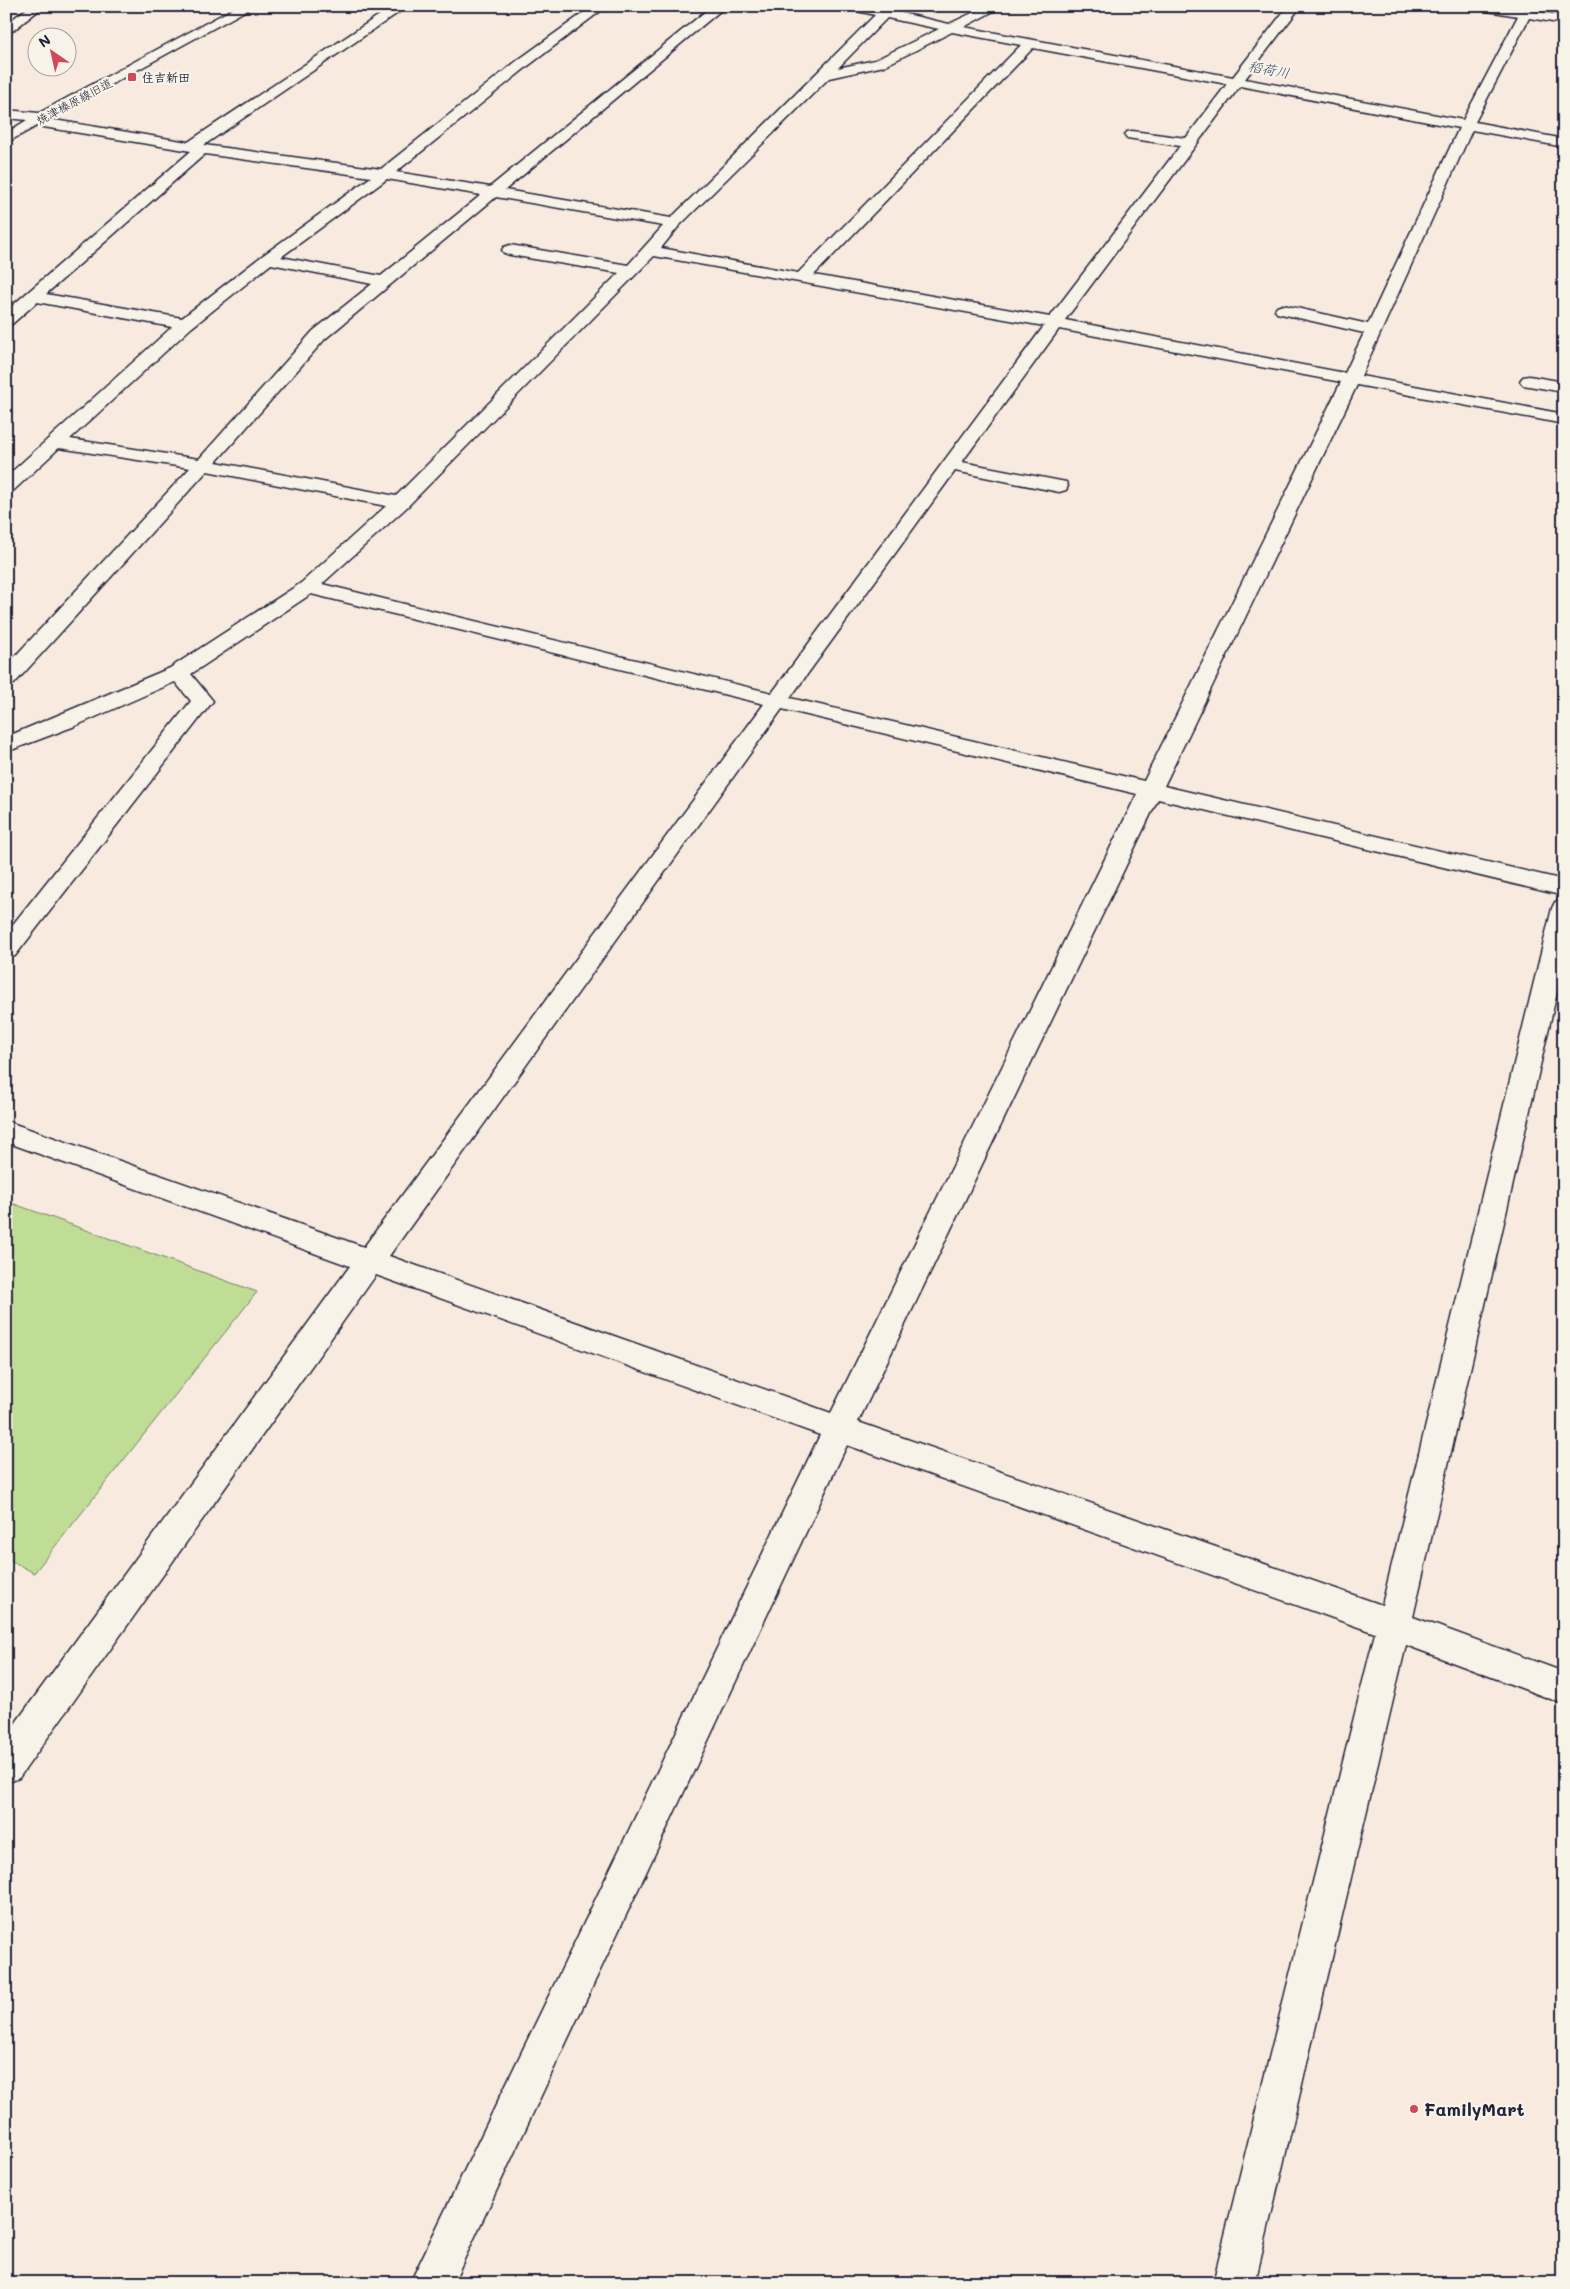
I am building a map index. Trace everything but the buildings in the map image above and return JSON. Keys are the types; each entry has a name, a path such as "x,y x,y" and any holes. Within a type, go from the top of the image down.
{"street":[{"path":"6,30 38,6"},
{"name":"焼津榛原線旧道","path":"6,139 38,119 248,6"},
{"path":"6,320 196,148 402,6"},
{"path":"6,487 185,324 268,259 384,174 523,63 601,6"},
{"path":"6,679 203,466 318,335 490,192 720,6"},
{"path":"852,6 887,10 954,29 1238,79 1468,122 1564,143"},
{"path":"824,75 880,63 954,29 998,6"},
{"path":"6,1766 368,1260 777,701 1055,323 1295,6"},
{"path":"1482,6 1564,20"},
{"path":"6,745 178,673 235,638 308,587 400,503 632,270 674,223 887,10"},
{"path":"431,2283 839,1430 1351,379 1468,122 1525,14"},
{"path":"802,278 1030,43"},
{"path":"6,114 196,148 384,174 674,223"},
{"path":"1132,135 1190,143"},
{"path":"510,250 632,270"},
{"path":"650,251 1055,323 1564,419"},
{"path":"268,259 382,281"},
{"path":"33,296 185,324"},
{"path":"1283,310 1373,330"},
{"path":"1529,381 1564,387"},
{"path":"56,442 203,466 400,503"},
{"path":"951,465 1059,486"},
{"path":"308,587 777,701 1564,888"},
{"path":"6,950 202,701 178,673"},
{"path":"1234,2283 1394,1626 1564,908"},
{"path":"6,1131 1564,1688"}],"green space":[{"path":"6,1201 257,1292 34,1573 6,1558"}],"place":[{"name":"住吉新田","path":"132,77"},
{"name":"FamilyMart","path":"1414,2109"}],"water label":[{"name":"稻荷川","path":"1269,69"}]}
